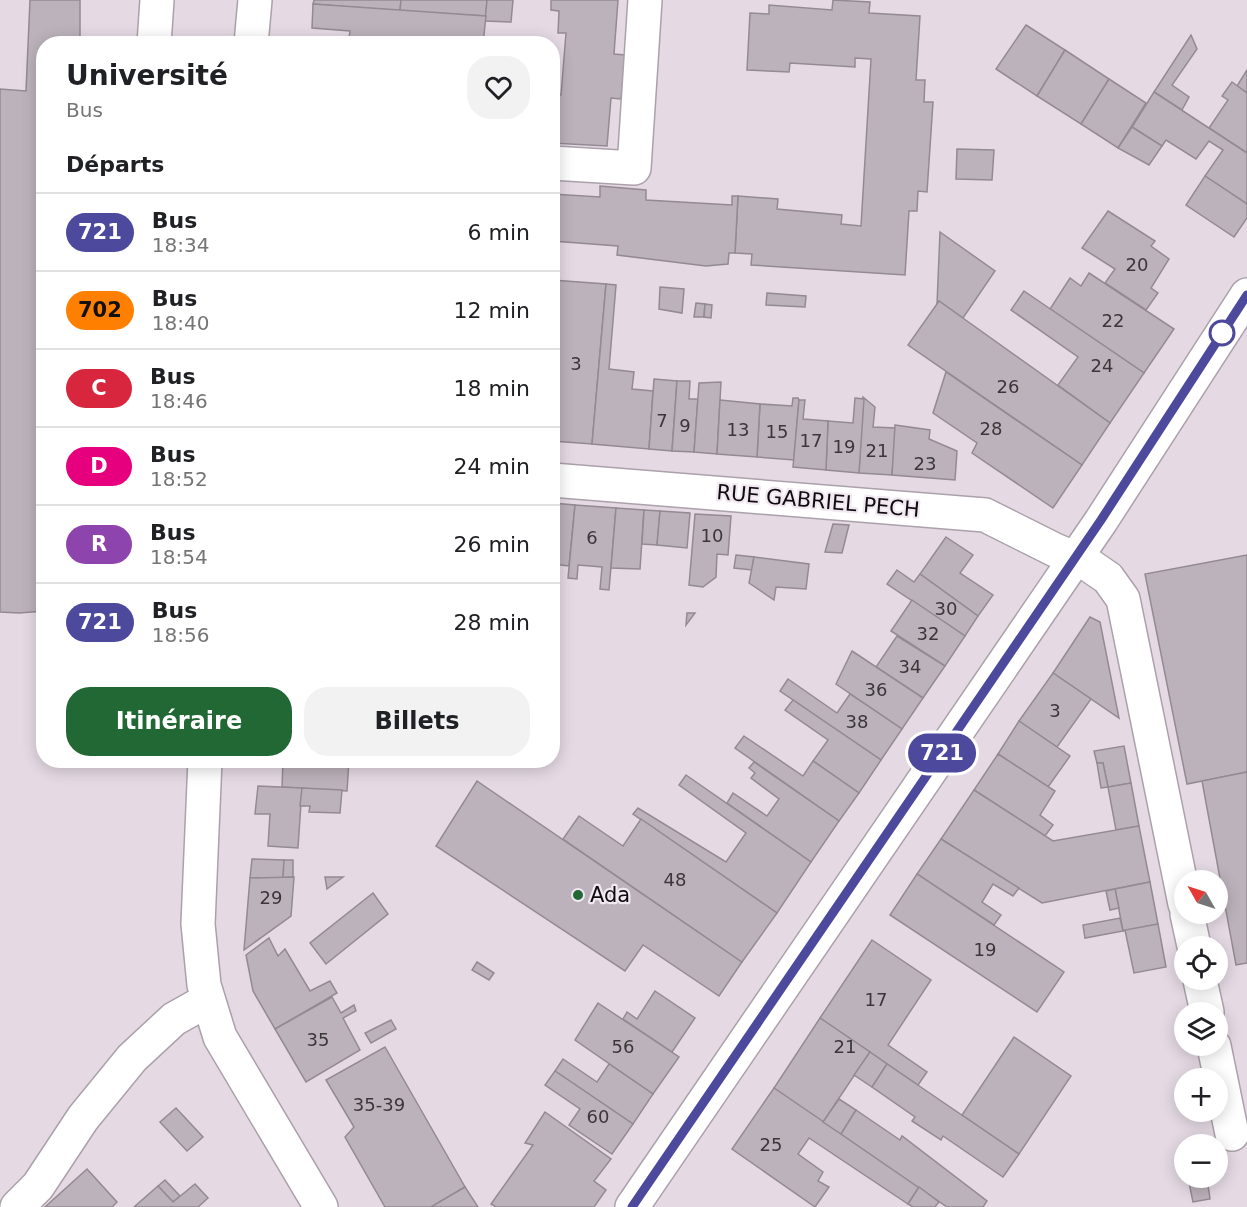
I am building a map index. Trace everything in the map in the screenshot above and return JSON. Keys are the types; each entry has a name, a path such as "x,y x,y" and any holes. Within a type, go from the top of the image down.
{"main road":[{"path":"155,36 157,0"},
{"path":"252,36 255,0"},
{"path":"560,163 633,168 645,0"},
{"path":"632,1207 1075,559 1247,295"},
{"name":"RUE GABRIEL PECH","path":"560,481 985,514 1086,564 1108,578 1123,599 1178,870"},
{"path":"205,768 198,924 204,985 220,1037 321,1207"},
{"path":"17,1207 38,1186 83,1118 132,1058 174,1019 208,1000"},
{"path":"1216,1056 1232,1134"}],"building":[{"path":"30,0 80,0 80,36 36,36 36,612 19,613 0,612 0,89 26,91"},
{"path":"314,0 401,0 400,11 313,4"},
{"path":"401,0 487,0 486,16 400,11"},
{"path":"487,0 513,0 511,22 485,21"},
{"path":"551,0 618,0 614,54 625,55 621,99 611,98 607,146 560,143 560,95 566,33 558,33 559,11 551,10"},
{"path":"833,0 870,2 869,13 920,16 916,80 925,80 924,102 933,102 927,192 918,191 917,211 909,211 905,275 751,265 752,254 735,253 738,196 778,199 777,209 842,215 841,224 861,226 871,59 855,58 855,67 790,63 789,72 747,70 750,13 769,14 769,5 832,10"},
{"path":"313,4 486,16 484,36 349,36 350,31 312,28"},
{"path":"1026,25 1065,50 1037,96 996,69"},
{"path":"1191,35 1197,49 1172,85 1189,97 1182,110 1154,92"},
{"path":"1065,50 1109,79 1081,124 1037,96"},
{"path":"1247,70 1247,93 1237,86"},
{"path":"1109,79 1146,103 1118,148 1081,124"},
{"path":"1232,82 1247,93 1247,153 1209,128 1228,100 1222,96"},
{"path":"1154,92 1247,153 1247,204 1205,176 1223,150 1209,141 1196,159 1166,140 1162,146 1132,127"},
{"path":"1132,127 1162,146 1149,165 1118,148"},
{"path":"957,149 994,150 992,180 956,179"},
{"path":"1205,176 1247,204 1247,218 1234,237 1186,205"},
{"path":"600,186 646,190 646,200 732,205 732,196 738,196 735,253 729,253 728,264 706,266 617,255 618,246 560,242 560,194 600,197"},
{"path":"1108,211 1155,241 1151,246 1169,259 1151,288 1158,293 1146,310 1105,283 1115,269 1082,248"},
{"path":"940,232 995,271 963,318 939,301 937,304"},
{"path":"1089,273 1174,329 1144,373 1050,309 1070,278 1081,286"},
{"path":"560,281 606,284 592,444 560,442"},
{"path":"606,284 616,285 609,369 634,372 632,389 653,391 649,449 592,444"},
{"path":"660,287 684,289 682,313 659,309"},
{"path":"1024,291 1144,373 1110,423 1058,385 1078,357 1011,310"},
{"path":"767,293 806,296 805,307 766,305"},
{"path":"939,301 1110,423 1082,465 908,345"},
{"path":"696,303 705,304 704,317 694,317"},
{"path":"705,304 712,305 711,318 704,317"},
{"path":"946,372 1082,465 1053,508 972,453 977,443 933,413"},
{"path":"654,379 677,381 672,451 649,449"},
{"path":"677,381 690,381 689,399 698,399 694,452 672,451"},
{"path":"721,382 717,454 694,452 699,383"},
{"path":"863,397 875,407 873,427 896,428 892,475 859,473"},
{"path":"793,398 799,400 794,460 757,457 760,404 792,406"},
{"path":"855,398 864,399 859,473 826,470 828,421 853,423"},
{"path":"720,400 760,404 757,457 717,454"},
{"path":"799,400 805,400 803,419 828,421 826,470 793,467"},
{"path":"895,425 930,430 929,439 957,451 955,480 892,475"},
{"path":"560,504 575,505 569,566 560,565"},
{"path":"575,505 616,508 609,590 600,589 602,567 578,565 577,579 568,578"},
{"path":"616,508 644,510 640,569 611,568"},
{"path":"644,510 660,511 657,545 642,544"},
{"path":"660,511 690,513 687,548 657,545"},
{"path":"695,514 731,516 728,555 717,554 716,577 703,587 689,585"},
{"path":"833,524 849,525 842,553 825,552"},
{"path":"946,537 973,555 960,573 993,595 978,616 920,574"},
{"path":"736,555 754,557 752,570 734,568"},
{"path":"1247,555 1247,772 1187,784 1145,574"},
{"path":"754,557 809,564 806,589 776,587 774,600 749,583"},
{"path":"897,570 914,582 920,574 978,616 965,636 887,584"},
{"path":"912,600 965,636 945,666 891,631"},
{"path":"687,613 695,613 686,625"},
{"path":"1090,617 1100,622 1119,718 1053,673"},
{"path":"897,636 945,666 923,698 876,667"},
{"path":"852,651 923,698 902,729 836,684"},
{"path":"1053,673 1091,699 1057,747 1019,721"},
{"path":"788,679 837,713 850,694 902,729 881,760 780,691"},
{"path":"793,700 881,760 859,793 813,761 828,740 785,710"},
{"path":"1019,721 1070,756 1048,787 998,754"},
{"path":"744,736 803,776 813,761 859,793 839,821 735,748"},
{"path":"1124,746 1131,783 1108,787 1103,763 1097,763 1094,751"},
{"path":"998,754 1055,791 1040,815 1053,825 1045,836 974,790"},
{"path":"754,762 839,821 811,862 727,803 733,793 767,816 779,799 751,778 755,773 749,768"},
{"path":"1097,763 1103,763 1108,787 1101,788"},
{"path":"283,768 348,768 347,791 282,787"},
{"path":"1247,772 1247,963 1236,965 1228,922 1228,870 1218,870 1202,781"},
{"path":"686,775 811,862 777,913 633,814 638,808 726,862 746,833 679,785"},
{"name":"Ada","path":"477,781 742,962 719,996 643,945 625,971 436,846"},
{"path":"1131,783 1139,826 1116,830 1108,787"},
{"path":"258,786 302,788 298,848 268,846 270,814 255,814"},
{"path":"302,788 342,790 340,813 309,812 310,806 300,806"},
{"path":"974,790 1053,841 1139,826 1150,882 1042,903 941,839"},
{"path":"579,816 623,846 641,819 777,913 742,962 563,839"},
{"path":"941,839 1019,888 1013,896 993,884 982,902 1001,915 994,925 917,874"},
{"path":"252,859 284,860 283,878 250,878"},
{"path":"284,860 293,860 293,877 283,878"},
{"path":"917,874 1064,972 1037,1012 890,915"},
{"path":"294,877 291,916 244,950 250,878"},
{"path":"325,877 343,877 327,889"},
{"path":"1150,882 1158,924 1123,931 1115,889"},
{"path":"1115,889 1119,908 1110,910 1106,891"},
{"path":"373,893 388,914 326,964 310,943"},
{"path":"1120,918 1123,931 1085,938 1083,925"},
{"path":"1158,924 1166,967 1134,973 1125,930"},
{"path":"269,938 278,956 285,949 310,991 330,981 337,993 275,1029 253,991 246,955"},
{"path":"872,940 931,980 888,1045 927,1072 918,1085 820,1018"},
{"path":"477,962 494,973 489,980 472,970"},
{"path":"655,991 695,1018 672,1052 623,1019 627,1012 637,1019"},
{"path":"332,997 341,1013 354,1005 356,1011 343,1018 360,1050 306,1082 275,1029"},
{"path":"598,1003 679,1057 653,1094 575,1040"},
{"path":"820,1018 870,1052 823,1122 774,1088"},
{"path":"391,1020 396,1029 371,1043 365,1033"},
{"path":"1014,1037 1071,1076 1019,1154 962,1115"},
{"path":"385,1047 465,1187 431,1207 385,1207 345,1137 354,1127 326,1080"},
{"path":"870,1052 887,1064 872,1087 854,1075"},
{"path":"563,1059 597,1082 609,1064 653,1094 633,1124 555,1071"},
{"path":"887,1064 1019,1154 1003,1177 943,1136 941,1140 912,1121 915,1117 872,1087"},
{"path":"555,1071 633,1124 612,1154 569,1125 580,1109 545,1085"},
{"path":"774,1088 919,1187 908,1204 809,1138 798,1154 823,1172 818,1181 829,1187 815,1207 732,1149"},
{"path":"839,1099 856,1110 841,1134 823,1122"},
{"path":"176,1108 203,1137 187,1151 160,1122"},
{"path":"856,1110 900,1140 902,1136 987,1201 983,1207 947,1207 841,1134"},
{"path":"545,1112 611,1159 594,1181 606,1190 594,1207 496,1207 491,1204 533,1145 525,1143"},
{"path":"87,1169 117,1202 112,1207 45,1207"},
{"path":"165,1180 180,1196 173,1202 158,1186"},
{"path":"195,1184 208,1198 198,1207 134,1207 158,1186 173,1202"},
{"path":"465,1187 478,1207 431,1207"},
{"path":"919,1187 939,1202 935,1207 913,1207 908,1204"},
{"path":"1190,1188 1208,1188 1210,1199 1193,1202"}],"bus line":[{"name":"721","path":"632,1207 1101,520 1247,295"}],"place":[{"name":"Ada","path":"578,895"}]}
